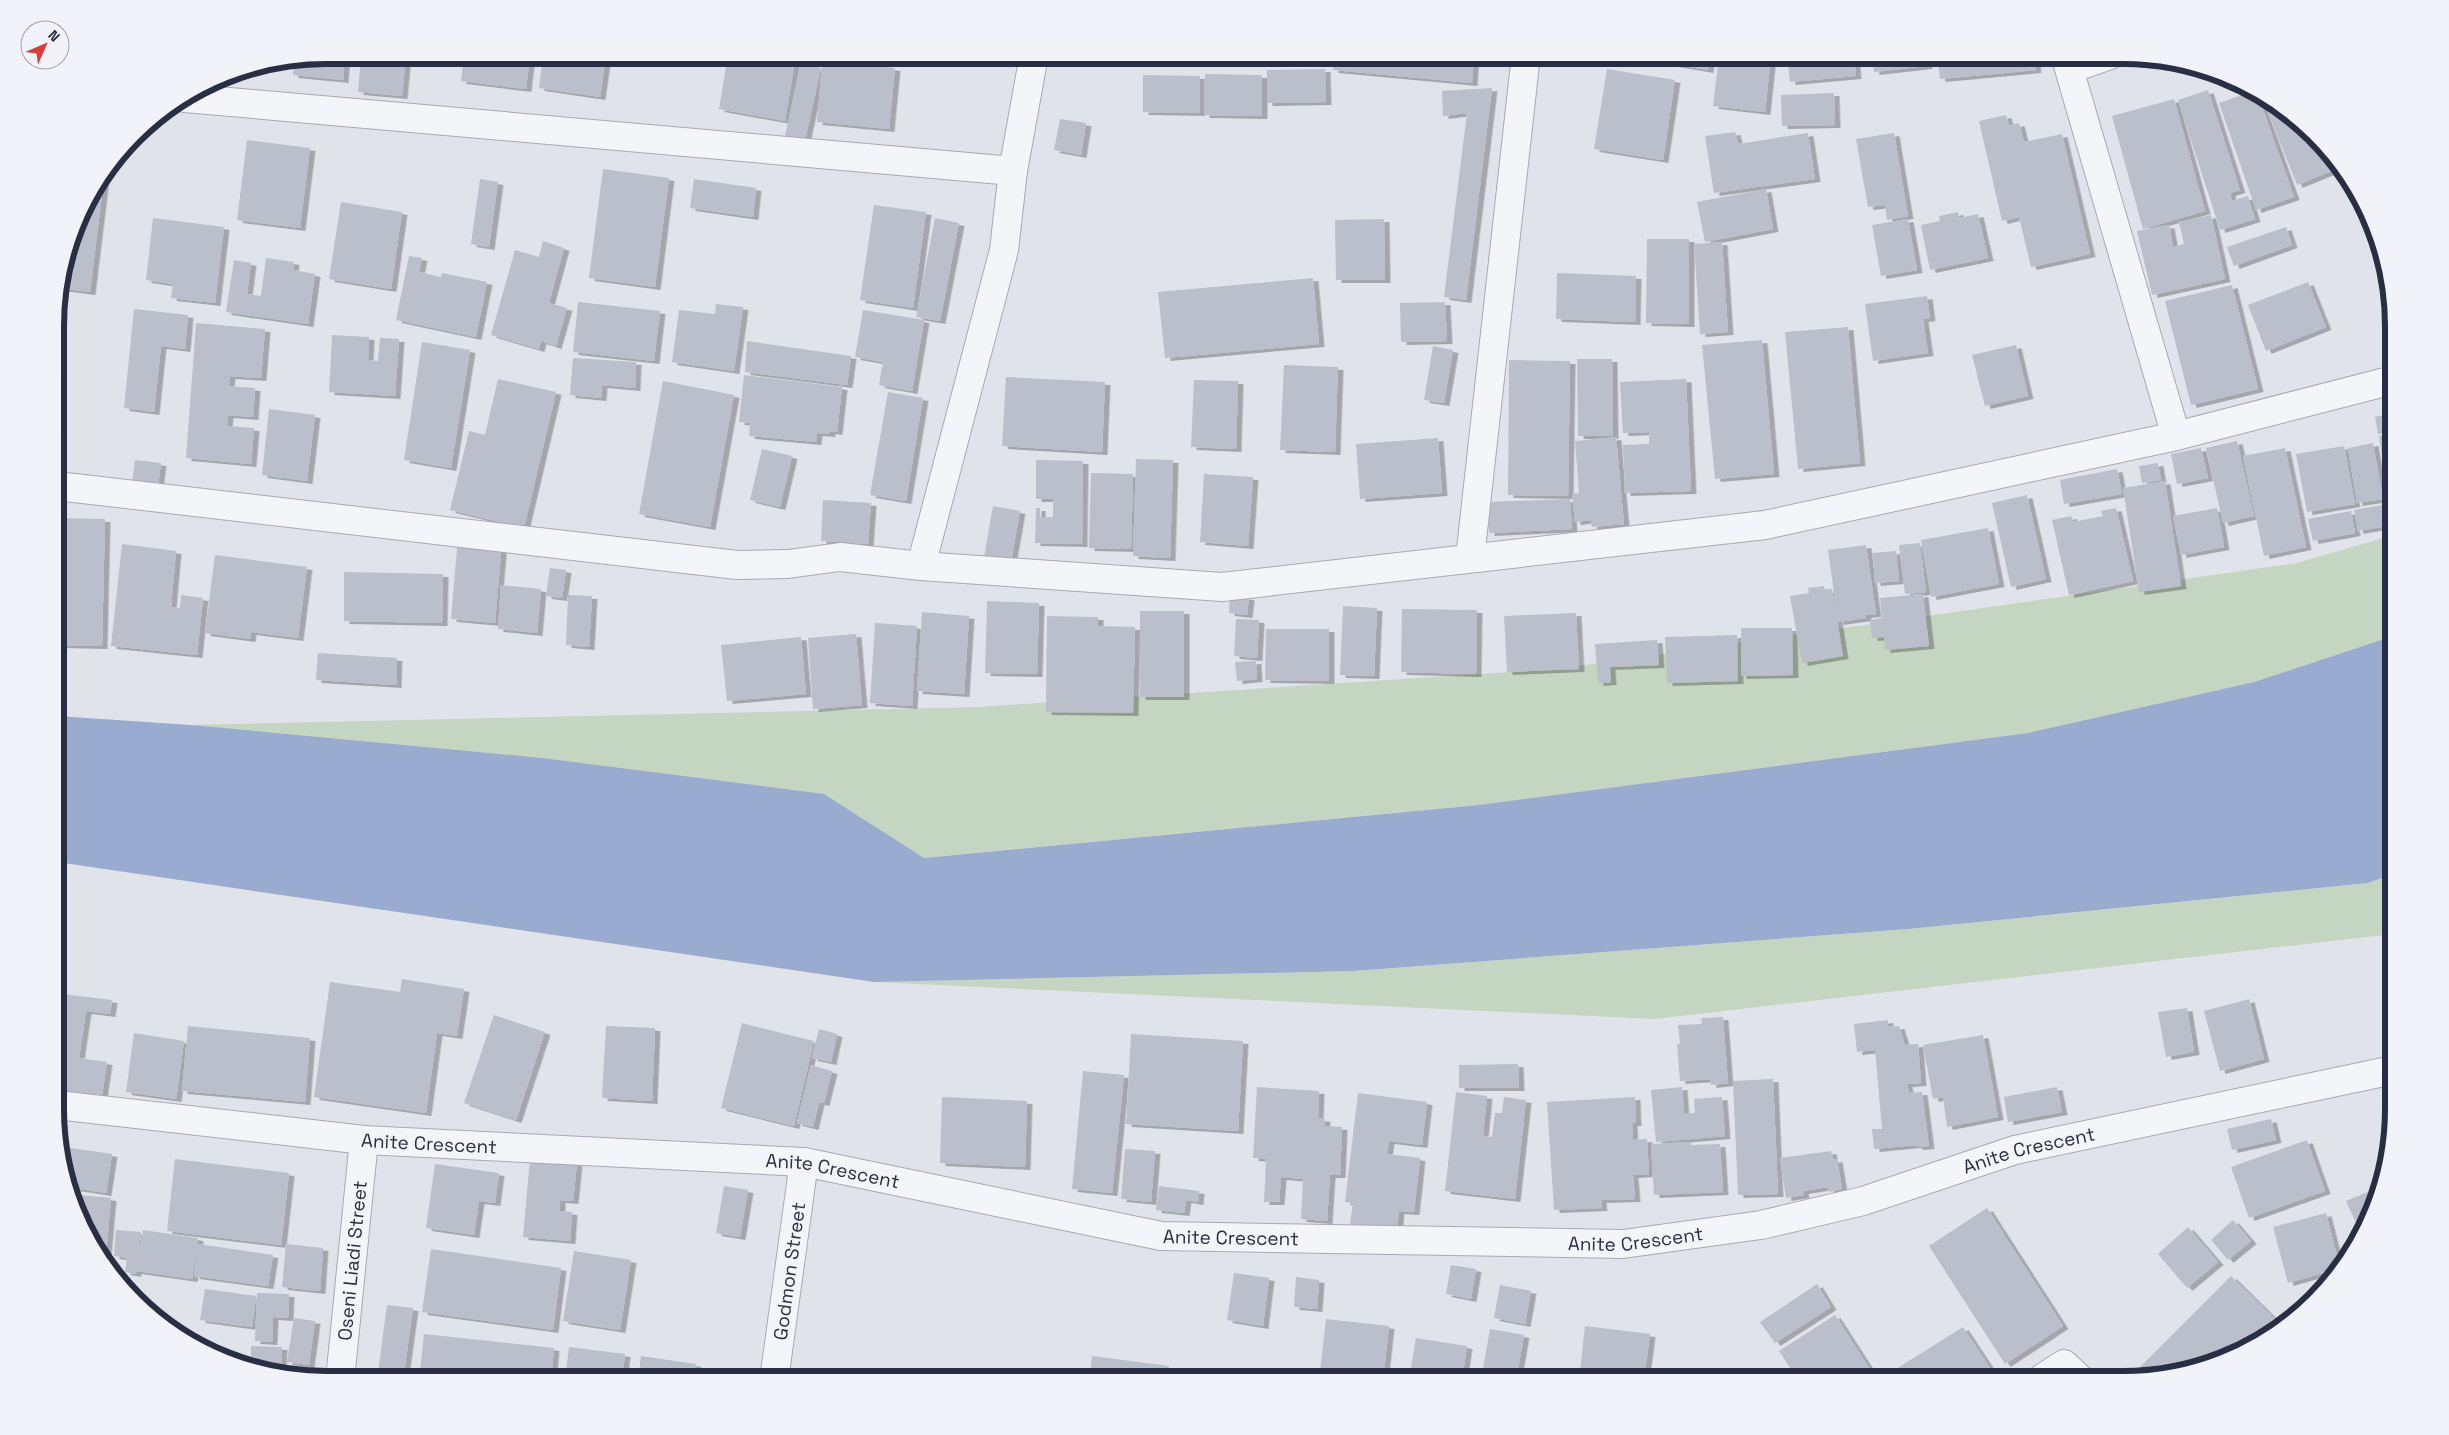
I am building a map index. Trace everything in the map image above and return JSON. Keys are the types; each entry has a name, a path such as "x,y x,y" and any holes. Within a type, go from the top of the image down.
{"street":[{"path":"921,566 1004,250 1013,170 1032,64"},
{"path":"1470,558 1525,64"},
{"path":"2068,64 2176,436"},
{"path":"194,99 1013,170"},
{"path":"64,487 738,566 788,564 840,557 921,566 1222,587 1765,525 2176,436 2385,382"},
{"name":"Anite Crescent","path":"64,1106 364,1140 804,1162 1161,1236 1624,1244 1761,1225 1863,1201 2015,1150 2385,1072"},
{"name":"Oseni Liadi Street","path":"341,1371 364,1140"},
{"name":"Godmon Street","path":"775,1371 804,1162"}],"green space":[{"path":"2385,537 2385,639 2254,682 2028,733 1479,805 923,858 824,794 191,725 978,707 1557,669 2297,563"},
{"path":"2385,877 2385,935 1655,1019 874,982 1353,971 1908,929 2368,883"}],"water":[{"path":"2385,639 2385,877 2368,883 1908,929 1353,971 874,982 64,863 64,716 191,725 542,758 824,794 924,858 1479,805 2028,733 2254,682"}],"building":[{"path":"344,64 343,80 293,75 294,66"},
{"path":"360,64 405,64 402,96 358,92"},
{"path":"463,64 529,64 526,89 461,81"},
{"path":"542,64 605,64 600,97 539,88"},
{"path":"726,64 794,64 785,121 719,109"},
{"path":"801,64 821,68 805,140 785,136"},
{"path":"822,64 878,64 878,66 895,68 889,129 817,122"},
{"path":"1333,64 1473,64 1472,83 1333,70"},
{"path":"1673,64 1709,64 1708,70"},
{"path":"1718,64 1770,64 1765,112 1713,106"},
{"path":"1788,64 1855,64 1856,76 1790,82"},
{"path":"1873,64 1927,64 1927,66 1874,72"},
{"path":"1938,64 2035,64 2036,70 1940,79"},
{"path":"1325,69 1326,102 1267,103 1267,70"},
{"path":"1607,69 1675,80 1663,160 1594,149"},
{"path":"1205,74 1262,75 1262,116 1204,115"},
{"path":"1143,75 1200,76 1200,113 1143,112"},
{"path":"1492,88 1466,300 1444,297 1467,113 1443,116 1442,91"},
{"path":"2208,90 2240,190 2230,193 2232,201 2248,196 2255,219 2220,230 2178,100"},
{"path":"1834,93 1835,125 1782,126 1781,95"},
{"path":"2245,94 2261,103 2294,197 2256,210 2219,103"},
{"path":"2174,99 2205,211 2143,229 2112,116"},
{"path":"2266,106 2309,140 2334,170 2297,185"},
{"path":"2006,115 2009,126 2019,123 2024,142 2062,134 2090,254 2031,267 2019,217 2002,221 1979,121"},
{"path":"1060,119 1086,123 1081,155 1054,150"},
{"path":"1735,132 1738,144 1808,133 1815,179 1714,193 1705,136"},
{"path":"1894,133 1908,216 1887,220 1885,205 1868,207 1856,139"},
{"path":"247,140 310,148 300,228 237,220"},
{"path":"603,169 669,178 655,287 589,278"},
{"path":"480,179 498,182 489,247 471,244"},
{"path":"694,179 756,188 753,217 690,208"},
{"path":"103,189 90,292 66,289 78,241 91,210"},
{"path":"1766,189 1773,229 1705,242 1697,202"},
{"path":"341,202 402,212 391,289 329,279"},
{"path":"874,205 926,212 913,308 860,300"},
{"path":"1958,212 1959,218 1978,214 1988,258 1930,270 1921,225 1940,221 1939,216"},
{"path":"2211,215 2225,279 2152,295 2137,231 2169,225 2173,247 2184,244 2179,222"},
{"path":"153,218 224,227 215,303 171,298 173,284 146,280"},
{"path":"935,218 959,223 940,321 916,317"},
{"path":"1384,219 1385,280 1336,280 1335,220"},
{"path":"1908,219 1917,270 1881,276 1872,225"},
{"path":"2286,227 2292,245 2234,266 2227,247"},
{"path":"1647,239 1689,239 1689,324 1646,323"},
{"path":"543,241 564,248 549,303 567,308 556,346 541,341 539,349 491,335 515,250 539,257"},
{"path":"1722,242 1728,332 1700,334 1694,244"},
{"path":"409,256 422,258 419,272 441,277 442,273 487,282 476,337 396,320"},
{"path":"266,258 294,262 293,270 315,274 308,324 226,312 234,260 251,263 247,294 261,296"},
{"path":"1557,273 1636,276 1635,322 1556,319"},
{"path":"1313,278 1319,344 1165,358 1158,292"},
{"path":"2308,282 2326,327 2266,351 2248,305"},
{"path":"2232,285 2258,389 2191,405 2165,301"},
{"path":"1927,296 1930,318 1923,319 1928,353 1873,361 1865,304"},
{"path":"578,302 660,311 654,361 573,352"},
{"path":"1445,302 1447,341 1401,342 1400,303"},
{"path":"716,304 743,307 734,371 672,362 679,310 715,314"},
{"path":"134,309 188,315 185,349 161,346 154,412 124,408"},
{"path":"863,310 924,320 912,391 879,385 883,362 855,357"},
{"path":"196,323 265,329 261,378 230,376 229,386 255,388 253,417 228,415 227,426 254,428 251,464 186,458"},
{"path":"1848,327 1860,463 1798,469 1785,332"},
{"path":"332,335 369,337 368,360 378,361 380,338 399,339 395,396 329,392"},
{"path":"1762,340 1774,474 1715,479 1702,345"},
{"path":"747,341 851,356 847,385 745,372"},
{"path":"422,342 470,350 451,468 404,460"},
{"path":"2016,345 2028,396 1985,406 1972,355"},
{"path":"1433,346 1453,350 1444,403 1424,400"},
{"path":"573,358 636,362 635,388 602,385 601,398 570,395"},
{"path":"1577,359 1612,359 1613,436 1578,436"},
{"path":"1509,360 1570,361 1568,496 1508,495"},
{"path":"1284,365 1338,367 1335,452 1280,450"},
{"path":"744,375 842,387 837,432 830,431 830,434 817,433 816,442 749,436 750,423 739,422"},
{"path":"1006,377 1105,382 1102,452 1002,446"},
{"path":"498,379 556,392 524,528 450,510 469,431 485,435"},
{"path":"1686,379 1691,491 1625,493 1623,445 1649,444 1649,432 1623,433 1620,382"},
{"path":"1194,380 1238,381 1236,449 1191,447"},
{"path":"663,381 734,395 710,527 639,514"},
{"path":"888,392 923,398 906,501 870,495"},
{"path":"269,409 315,415 307,481 262,475"},
{"path":"2385,415 2385,433 2378,434 2375,417"},
{"path":"2385,435 2385,476 2379,436"},
{"path":"1616,437 1624,524 1592,527 1591,520 1575,522 1572,494 1579,493 1575,441"},
{"path":"1438,438 1442,493 1360,499 1356,444"},
{"path":"2237,441 2254,516 2223,523 2206,448"},
{"path":"2373,443 2383,499 2357,503 2348,448"},
{"path":"2344,446 2355,504 2307,512 2296,454"},
{"path":"2201,448 2208,478 2177,484 2171,454"},
{"path":"2285,448 2306,547 2264,556 2243,456"},
{"path":"762,449 792,456 780,507 750,500"},
{"path":"1136,459 1173,460 1170,558 1133,556"},
{"path":"135,460 161,463 158,486 132,483"},
{"path":"1036,460 1083,461 1082,544 1035,543 1036,508 1040,508 1040,517 1053,517 1053,499 1036,499"},
{"path":"2158,463 2161,480 2142,483 2139,466"},
{"path":"2117,469 2122,494 2064,504 2060,480"},
{"path":"1091,473 1133,474 1131,549 1089,548"},
{"path":"1204,474 1253,477 1248,546 1200,542"},
{"path":"2165,481 2181,586 2139,592 2123,488"},
{"path":"2027,495 2046,579 2011,587 1992,503"},
{"path":"1570,499 1572,529 1489,533 1488,502"},
{"path":"823,500 871,503 868,544 821,541"},
{"path":"2385,505 2385,526 2358,531 2354,510"},
{"path":"993,506 1020,511 1011,561 984,557"},
{"path":"2116,508 2133,581 2069,595 2052,520 2071,516 2073,522 2103,516 2101,511"},
{"path":"2217,508 2224,547 2181,555 2173,516"},
{"path":"2351,511 2355,533 2313,541 2308,519"},
{"path":"64,518 105,519 102,646 64,645"},
{"path":"1988,528 1999,584 1931,597 1921,540"},
{"path":"458,537 502,541 495,623 451,619"},
{"path":"1920,543 1926,592 1905,594 1899,545"},
{"path":"122,544 176,551 171,607 180,608 181,595 203,598 197,655 111,646"},
{"path":"1866,545 1876,614 1866,615 1866,618 1838,622 1828,550"},
{"path":"1896,551 1899,581 1875,583 1873,553"},
{"path":"215,555 307,567 298,638 251,632 250,639 205,633"},
{"path":"550,568 566,570 562,598 546,596"},
{"path":"344,572 443,574 442,623 344,621"},
{"path":"501,585 541,589 537,633 498,629"},
{"path":"1824,586 1825,590 1832,589 1843,656 1802,663 1790,596 1809,593 1808,588"},
{"path":"1923,594 1929,646 1885,650 1884,637 1872,638 1870,620 1882,618 1880,598"},
{"path":"568,595 592,596 589,647 566,645"},
{"path":"1230,596 1249,597 1247,615 1229,613"},
{"path":"987,601 1039,603 1037,674 985,673"},
{"path":"1343,606 1377,608 1374,676 1340,675"},
{"path":"1402,609 1477,610 1476,674 1401,672"},
{"path":"1140,611 1184,611 1184,697 1140,697"},
{"path":"922,612 969,616 964,694 917,691"},
{"path":"1576,613 1579,669 1507,672 1504,616"},
{"path":"1047,616 1098,617 1098,626 1135,627 1133,713 1046,712"},
{"path":"1236,619 1259,620 1257,658 1234,656"},
{"path":"875,623 917,626 912,706 870,703"},
{"path":"1741,628 1792,628 1793,675 1741,676"},
{"path":"1266,629 1329,629 1329,681 1265,680"},
{"path":"856,634 862,705 813,709 808,638"},
{"path":"1737,635 1738,681 1667,683 1665,637"},
{"path":"801,637 806,694 727,701 721,645"},
{"path":"1657,640 1659,665 1610,667 1611,682 1598,683 1595,644"},
{"path":"318,653 397,658 396,685 316,680"},
{"path":"1256,661 1257,679 1237,681 1235,662"},
{"path":"402,979 464,989 457,1036 437,1033 426,1113 314,1097 330,982 400,992"},
{"path":"64,994 112,1000 110,1014 86,1011 79,1058 107,1062 102,1096 64,1091"},
{"path":"2249,999 2264,1059 2220,1071 2204,1011"},
{"path":"2187,1008 2194,1052 2166,1057 2158,1012"},
{"path":"494,1015 545,1032 516,1120 464,1103"},
{"path":"1723,1017 1728,1083 1711,1085 1710,1079 1680,1081 1677,1044 1680,1044 1678,1025 1702,1024 1701,1018"},
{"path":"1888,1020 1888,1027 1899,1026 1905,1045 1918,1044 1921,1083 1907,1084 1909,1093 1922,1092 1929,1146 1917,1147 1916,1145 1874,1149 1872,1129 1882,1129 1875,1050 1857,1052 1854,1024"},
{"path":"742,1023 814,1041 794,1126 721,1108"},
{"path":"188,1026 310,1038 305,1102 182,1091"},
{"path":"606,1026 655,1028 652,1101 602,1098"},
{"path":"819,1029 837,1034 831,1062 812,1058"},
{"path":"134,1033 184,1041 176,1099 126,1092"},
{"path":"1131,1034 1243,1041 1238,1131 1126,1124"},
{"path":"1983,1035 1998,1117 1947,1127 1943,1097 1933,1099 1923,1045"},
{"path":"1518,1064 1519,1088 1459,1088 1459,1065"},
{"path":"811,1065 832,1071 824,1103 819,1102 813,1127 797,1123"},
{"path":"1083,1071 1124,1075 1112,1193 1072,1189"},
{"path":"1773,1079 1778,1194 1738,1195 1733,1081"},
{"path":"1257,1087 1319,1091 1318,1118 1325,1119 1324,1126 1342,1127 1340,1175 1330,1175 1327,1221 1301,1219 1303,1179 1281,1177 1279,1202 1264,1202 1266,1159 1253,1158"},
{"path":"1682,1087 1684,1114 1695,1113 1694,1099 1722,1097 1725,1136 1656,1142 1651,1090"},
{"path":"2057,1087 2062,1112 2008,1122 2004,1097"},
{"path":"1456,1092 1487,1096 1483,1136 1492,1137 1495,1113 1502,1113 1504,1097 1526,1100 1515,1199 1445,1191"},
{"path":"1358,1093 1427,1102 1422,1145 1389,1141 1387,1154 1420,1158 1414,1212 1399,1211 1397,1230 1350,1224 1353,1203 1345,1202"},
{"path":"942,1097 1027,1101 1025,1167 940,1163"},
{"path":"1635,1097 1636,1123 1632,1123 1633,1140 1647,1139 1649,1174 1633,1175 1635,1199 1601,1200 1602,1208 1554,1210 1547,1102"},
{"path":"2271,1119 2276,1140 2232,1150 2227,1129"},
{"path":"2307,1140 2325,1191 2249,1218 2231,1167"},
{"path":"1691,1142 1691,1145 1720,1144 1723,1192 1654,1195 1651,1144"},
{"path":"67,1147 112,1154 106,1193 76,1188"},
{"path":"1125,1149 1155,1151 1151,1202 1121,1199"},
{"path":"1831,1151 1833,1160 1837,1159 1842,1189 1829,1192 1828,1187 1803,1191 1804,1195 1786,1198 1780,1158"},
{"path":"175,1159 289,1173 281,1245 167,1231"},
{"path":"530,1159 577,1163 573,1201 560,1200 560,1211 572,1212 570,1241 523,1237"},
{"path":"435,1164 499,1173 495,1203 479,1201 474,1235 426,1228"},
{"path":"724,1186 748,1190 740,1237 716,1233"},
{"path":"1159,1186 1199,1191 1198,1202 1186,1200 1184,1213 1156,1210"},
{"path":"2372,1190 2357,1226 2346,1201"},
{"path":"78,1195 111,1198 106,1252 91,1225"},
{"path":"1987,1208 2063,1326 2005,1364 1929,1246"},
{"path":"2326,1213 2338,1259 2329,1271 2288,1283 2273,1227"},
{"path":"2233,1220 2251,1241 2228,1260 2211,1240"},
{"path":"2188,1227 2218,1262 2187,1288 2158,1254"},
{"path":"116,1230 141,1232 137,1268 143,1230 198,1238 192,1279 136,1271 136,1274 125,1272 127,1258 114,1256"},
{"path":"198,1244 273,1255 268,1286 194,1276"},
{"path":"286,1244 323,1248 320,1291 282,1287"},
{"path":"431,1249 561,1268 553,1330 422,1312"},
{"path":"574,1251 631,1260 620,1330 563,1321"},
{"path":"1451,1265 1476,1269 1471,1299 1446,1294"},
{"path":"1234,1273 1269,1278 1263,1326 1227,1320"},
{"path":"2231,1276 2277,1321 2239,1344 2208,1357 2158,1369 2143,1371 2140,1367"},
{"path":"1296,1277 1319,1280 1317,1309 1294,1307"},
{"path":"1817,1284 1831,1307 1775,1343 1760,1322"},
{"path":"1500,1285 1531,1291 1525,1324 1494,1318"},
{"path":"205,1289 256,1296 252,1327 200,1320"},
{"path":"257,1293 289,1294 288,1318 273,1317 272,1342 255,1341"},
{"path":"387,1305 413,1308 404,1371 378,1371"},
{"path":"1835,1315 1871,1371 1792,1371 1779,1351"},
{"path":"294,1318 315,1321 309,1365 287,1362"},
{"path":"1326,1319 1389,1326 1384,1371 1320,1371"},
{"path":"1585,1326 1650,1334 1645,1371 1580,1371"},
{"path":"1963,1327 1992,1371 1893,1371"},
{"path":"1490,1329 1524,1335 1518,1371 1483,1371"},
{"path":"424,1334 554,1348 552,1371 420,1371"},
{"path":"1416,1338 1467,1346 1463,1371 1410,1371"},
{"path":"251,1346 282,1347 281,1367 251,1360"},
{"path":"569,1347 625,1354 623,1371 566,1371"},
{"path":"641,1356 696,1364 695,1371 639,1371"},
{"path":"1092,1356 1169,1366 1168,1371 1090,1371"},
{"path":"1778,1370 1778,1371 1762,1371"}]}
